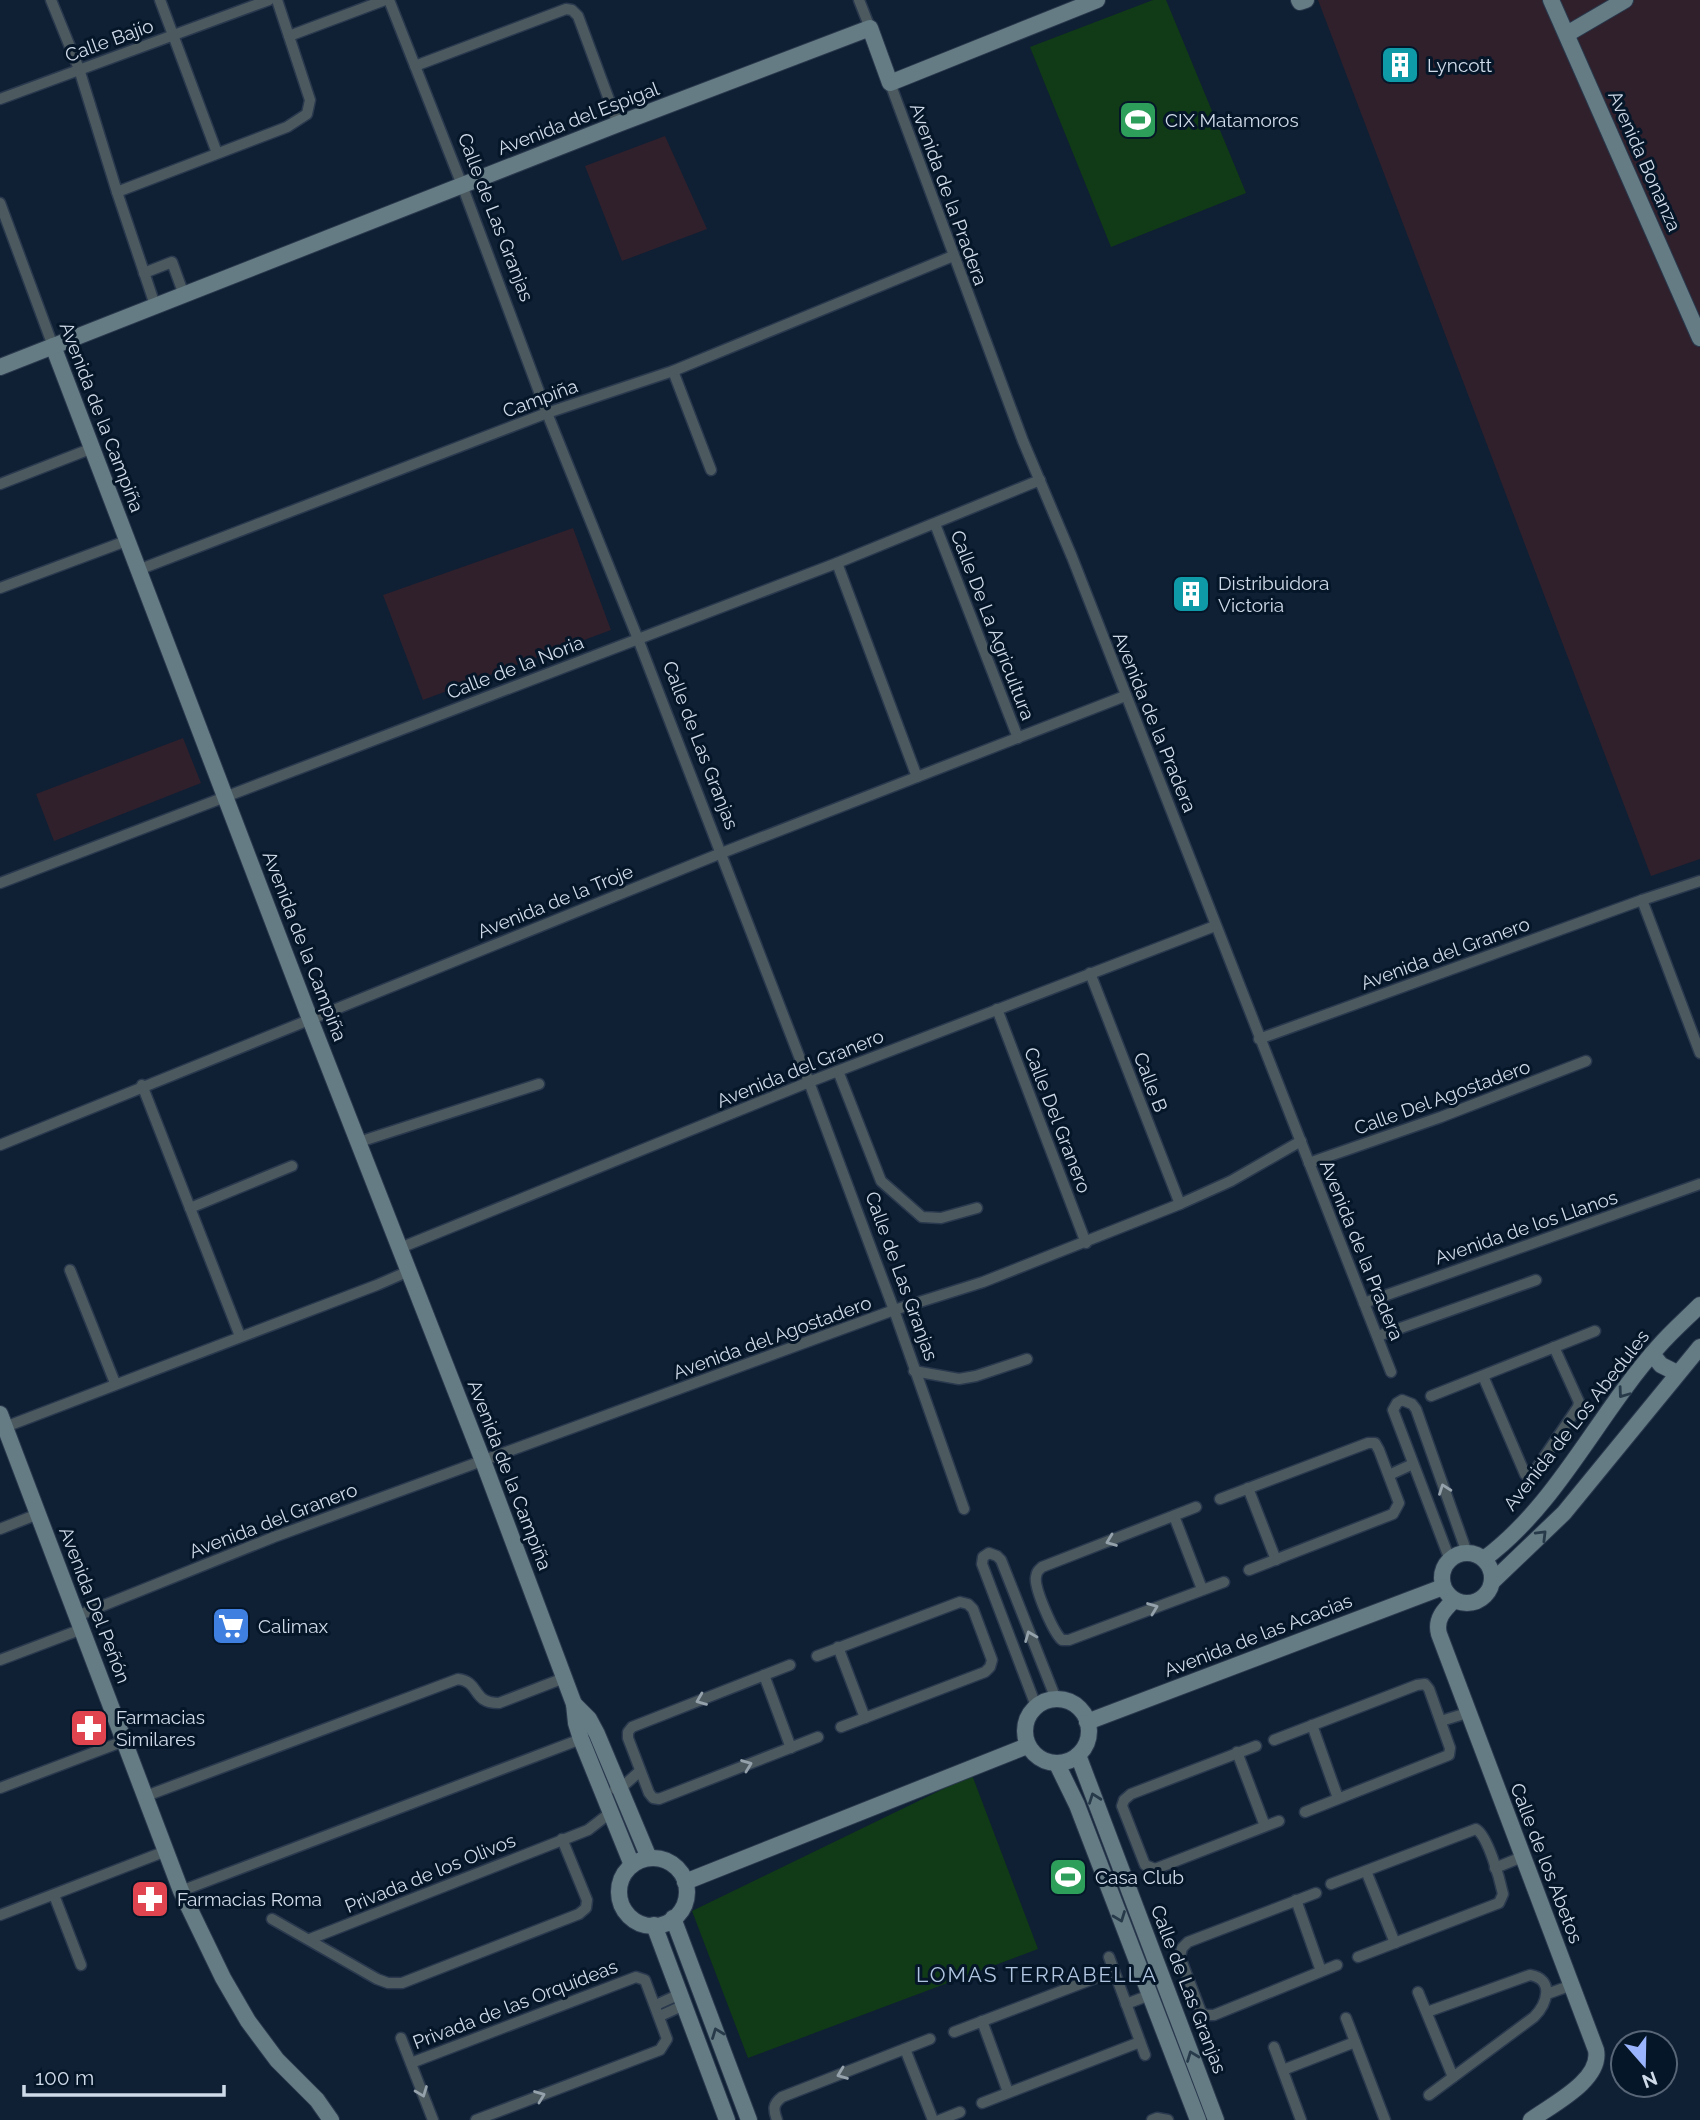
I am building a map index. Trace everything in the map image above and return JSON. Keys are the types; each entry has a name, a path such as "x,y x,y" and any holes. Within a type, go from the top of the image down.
{"street":[{"path":"51,0 79,69 155,305"},
{"path":"160,0 217,153"},
{"name":"Calle Bajío","path":"0,99 269,0"},
{"path":"117,192 287,127 307,114 310,100 277,0"},
{"path":"289,37 387,0"},
{"name":"Calle de Las Granjas","path":"387,0 462,185 547,413 638,639 809,1082 894,1310 964,1509"},
{"path":"859,0 890,83 1097,0"},
{"path":"1299,0 1306,0"},
{"name":"Avenida Bonanza","path":"1551,0 1700,338"},
{"path":"1567,34 1615,3"},
{"path":"415,66 566,9 572,10 578,16 618,124"},
{"name":"Avenida del Espigal","path":"0,367 870,28"},
{"name":"Avenida de la Pradera","path":"890,83 953,256 1040,480 1168,799 1215,926 1391,1372"},
{"name":"Avenida de la Campiña","path":"0,203 90,449 483,1461 574,1704 581,1739 619,1789 649,1858"},
{"name":"Campiña","path":"138,570 547,413 673,371 953,256"},
{"path":"144,273 172,262 184,295"},
{"path":"673,371 711,470"},
{"path":"0,484 90,449"},
{"name":"Calle de la Noria","path":"0,883 837,563 1040,480"},
{"name":"Calle De La Agricultura","path":"935,524 1018,738"},
{"path":"0,588 126,541"},
{"path":"837,563 917,777"},
{"name":"Avenida de la Troje","path":"0,1145 719,854 1125,696"},
{"name":"Avenida del Granero","path":"1259,1039 1700,881"},
{"path":"1642,900 1700,1053"},
{"name":"Avenida del Granero","path":"400,1248 809,1082 1215,926"},
{"name":"Calle B","path":"1090,973 1180,1204"},
{"name":"Calle Del Granero","path":"997,1009 1086,1243"},
{"name":"Calle Del Agostadero","path":"1309,1163 1441,1117 1586,1061"},
{"path":"838,1071 881,1181 922,1217 941,1218 977,1208"},
{"path":"359,1142 539,1084"},
{"path":"142,1086 240,1336"},
{"name":"Avenida del Agostadero","path":"483,1461 894,1310 984,1282 1086,1243 1231,1181 1301,1141"},
{"path":"190,1208 292,1166"},
{"name":"Avenida de los Llanos","path":"1364,1303 1700,1184"},
{"path":"70,1270 116,1383"},
{"path":"3,1420 116,1383 409,1271"},
{"path":"1378,1336 1536,1280"},
{"name":"Avenida de Los Abedules","path":"1484,1559 1505,1544 1548,1495 1566,1450 1652,1353 1700,1305"},
{"path":"1431,1396 1595,1331"},
{"path":"1493,1581 1492,1573 1484,1559 1467,1553 1450,1560 1443,1572 1443,1587 1460,1603 1475,1603 1487,1594 1493,1581 1571,1506 1695,1353 1667,1338"},
{"path":"1483,1376 1525,1474 1534,1472 1566,1450 1579,1402 1555,1347"},
{"path":"1652,1353 1661,1365 1677,1373"},
{"path":"914,1371 959,1379 1027,1359"},
{"path":"1450,1560 1393,1410 1402,1400 1416,1409 1467,1553"},
{"name":"Avenida Del Peñón","path":"3,1420 181,1891 223,1978 248,2021 277,2060 317,2100 331,2120"},
{"path":"1220,1499 1368,1443 1377,1445 1399,1503 1393,1514 1250,1570"},
{"name":"Avenida del Granero","path":"0,1660 274,1537 483,1461"},
{"path":"1389,1475 1413,1464"},
{"path":"1248,1488 1276,1560"},
{"path":"1196,1507 1042,1567 1035,1580 1056,1635 1062,1640 1069,1640 1224,1582"},
{"path":"0,1529 38,1514"},
{"path":"1174,1516 1202,1590"},
{"path":"1036,1706 982,1564 983,1557 989,1553 1001,1560 1056,1699"},
{"name":"Avenida de las Acacias","path":"1087,1721 1443,1587"},
{"name":"Calle de los Abetos","path":"1454,1600 1440,1616 1437,1630 1597,2050 1596,2066 1583,2082 1531,2120"},
{"path":"817,1656 960,1602 973,1609 992,1660 985,1672 841,1727"},
{"path":"1021,1614 1044,1604"},
{"path":"981,1630 1004,1621"},
{"path":"838,1647 865,1718"},
{"path":"790,1665 632,1727 628,1738 638,1773 653,1798 659,1799 818,1737"},
{"path":"764,1675 791,1748"},
{"path":"146,1796 458,1679 471,1684 480,1698 488,1703 499,1703 564,1678"},
{"path":"1275,1740 1421,1684 1429,1689 1450,1748 1447,1757 1305,1812"},
{"path":"1056,1699 1075,1705 1087,1721 1087,1743 1078,1755 1065,1763 1057,1764 1040,1759 1027,1746 1025,1725 1036,1706 1056,1699"},
{"name":"Avenida de la Campiña","path":"574,1704 589,1720 597,1734 598,1759"},
{"path":"1441,1721 1467,1713"},
{"path":"1312,1725 1338,1798"},
{"path":"181,1891 581,1739"},
{"path":"0,1788 124,1741"},
{"path":"685,1882 1027,1746"},
{"path":"1256,1746 1130,1794 1122,1806 1145,1865 1155,1869 1279,1821"},
{"path":"1237,1752 1265,1826"},
{"name":"Calle de Las Granjas","path":"1078,1755 1216,2120"},
{"name":"Calle de Las Granjas","path":"1057,1764 1077,1805 1198,2120"},
{"path":"619,1789 638,1773"},
{"path":"619,1789 646,1787"},
{"name":"Avenida de la Campiña","path":"619,1789 614,1820 632,1865"},
{"name":"Privada de los Olivos","path":"310,1939 614,1820"},
{"path":"1331,1884 1476,1829 1482,1833 1495,1868 1503,1894 1499,1903 1358,1957"},
{"path":"1111,1844 1133,1836"},
{"path":"272,1919 377,1979 388,1983 402,1983 579,1914 586,1908 587,1900 562,1839"},
{"path":"0,1915 166,1851"},
{"path":"1495,1868 1522,1857"},
{"path":"649,1858 671,1863 680,1871 685,1882 685,1902 673,1918 654,1925 637,1922 630,1917 621,1903 619,1895 622,1878 632,1865 649,1858"},
{"path":"1366,1871 1395,1943"},
{"path":"1316,1893 1188,1942 1182,1948 1180,1956 1201,2012 1206,2015 1214,2015 1337,1965"},
{"path":"54,1895 81,1965"},
{"path":"1296,1900 1321,1971"},
{"path":"673,1918 749,2120"},
{"path":"654,1925 727,2120"},
{"path":"1109,1957 1145,2055"},
{"path":"954,2032 1114,1971"},
{"path":"1427,2012 1530,1975 1537,1976 1544,1983 1547,1994 1545,2004 1534,2017 1429,2095"},
{"name":"Privada de las Orquídeas","path":"411,2063 636,1977 645,1980 658,2010"},
{"path":"1167,1991 1189,1982"},
{"path":"1547,1994 1572,1985"},
{"path":"1418,1992 1453,2077"},
{"path":"1126,2004 1150,1995"},
{"path":"476,2120 660,2050 667,2039 658,2010 682,2000"},
{"path":"1346,2018 1385,2120"},
{"path":"982,2021 1008,2092"},
{"name":"Privada de las Orquídeas","path":"401,2038 433,2120"},
{"path":"777,2120 774,2109 776,2102 782,2097 930,2039"},
{"path":"982,2103 1140,2042"},
{"path":"1283,2070 1355,2042"},
{"path":"1274,2047 1301,2120"},
{"path":"905,2049 933,2120"},
{"path":"711,2077 730,2070"},
{"path":"940,2120 960,2112"},
{"path":"1152,2120 1168,2120"}],"shaded area":[{"path":"1318,0 1700,0 1700,859 1651,876"},
{"path":"665,136 707,229 622,261 585,166"},
{"path":"573,528 611,630 423,700 383,595"},
{"path":"183,738 201,783 54,841 36,794"}],"green space":[{"name":"CIX Matamoros","path":"1153,0 1166,0 1246,193 1111,247 1030,47"},
{"path":"972,1775 1038,1949 748,2058 692,1911"}],"place":[{"name":"Lyncott","path":"1400,65"},
{"name":"CIX Matamoros","path":"1138,120"},
{"name":"Distribuidora Victoria","path":"1191,594"},
{"name":"Calimax","path":"231,1626"},
{"name":"Farmacias Similares","path":"89,1728"},
{"name":"Casa Club","path":"1068,1877"},
{"name":"Farmacias Roma","path":"150,1899"}],"district":[{"name":"LOMAS TERRABELLA","path":"1037,1975"}]}
